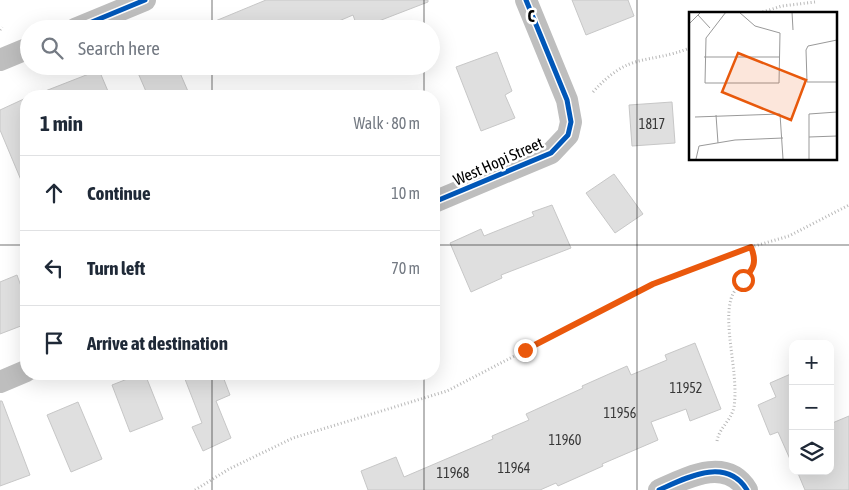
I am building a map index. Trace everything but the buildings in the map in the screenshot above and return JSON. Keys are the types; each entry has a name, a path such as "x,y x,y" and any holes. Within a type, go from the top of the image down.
{"street":[{"path":"97,20 145,0"},
{"name":"West Hopi Street","path":"440,199 551,153 568,135 571,122 568,105 526,0"},
{"path":"0,60 20,52"},
{"path":"0,382 20,374"},
{"path":"659,490 701,473 714,471 726,473 737,478 747,490"}],"path":[{"path":"762,12 782,6 816,2"},
{"path":"593,92 620,67 644,58 689,48"},
{"path":"195,490 237,466 293,438 446,391 632,294 672,276 751,247 789,236 849,205"},
{"path":"717,441 720,432 728,423 734,405 735,372 730,306 734,292 754,265 755,260 751,247"}],"cycle path":[{"path":"97,20 145,0"},
{"path":"440,199 551,153 568,135 571,122 567,100 526,0"},
{"path":"659,490 693,476 717,472 728,474 738,480 747,490"}],"route":[{"path":"525,350 568,326 653,284 751,247 755,260 754,265 743,280"}]}
